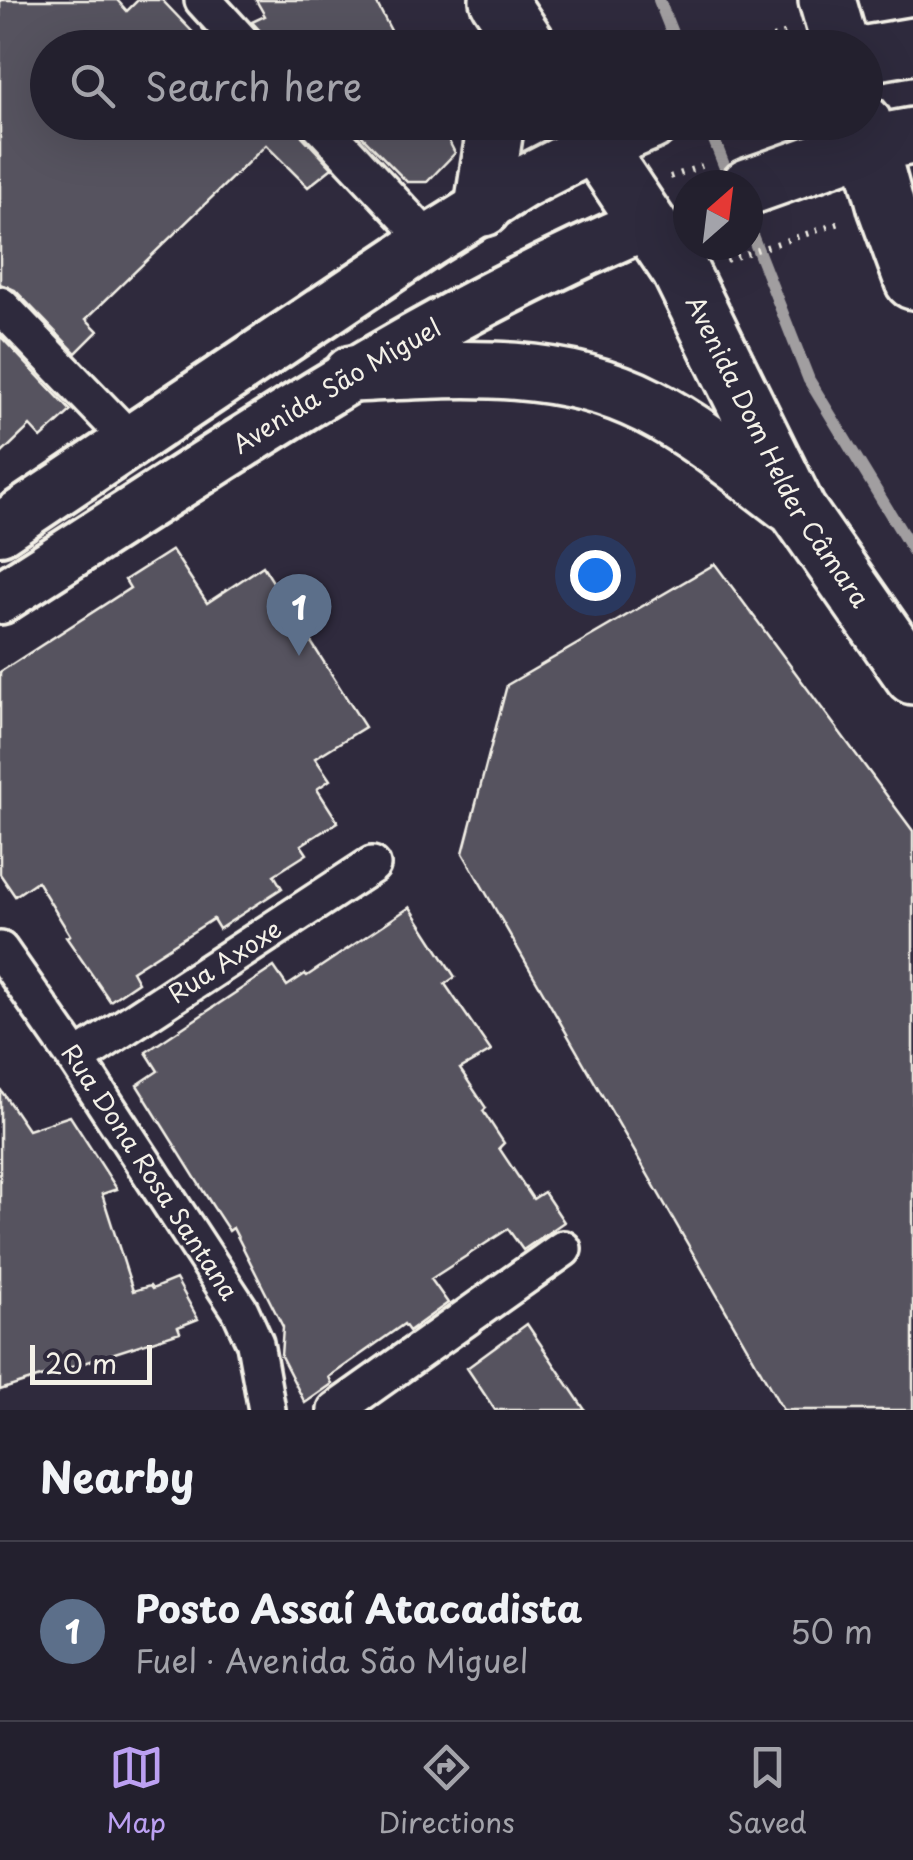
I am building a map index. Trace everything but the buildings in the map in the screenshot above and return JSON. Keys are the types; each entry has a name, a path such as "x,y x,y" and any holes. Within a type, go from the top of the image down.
{"main road":[{"path":"883,51 913,46"},
{"path":"483,208 493,140"},
{"path":"0,529 428,241 522,183 580,140"},
{"name":"Avenida Dom Helder Câmara","path":"597,140 673,193"},
{"path":"763,181 867,140"},
{"path":"882,140 886,207 913,281"},
{"name":"Avenida São Miguel","path":"0,598 352,374 673,195"},
{"name":"Avenida Dom Helder Câmara","path":"679,260 680,271 798,510 913,676"},
{"path":"352,374 480,369 528,371 589,382 646,405 692,431 798,510"}],"street":[{"path":"203,0 230,30"},
{"path":"335,140 428,241"},
{"path":"0,306 132,441"},
{"name":"Rua Axoxe","path":"76,1059 372,864"},
{"name":"Rua Dona Rosa Santana","path":"0,950 240,1310 255,1343 268,1410"},
{"path":"336,1410 563,1250"}],"path":[{"path":"763,248 854,218"}],"waterway":[{"path":"659,0 671,30"},
{"path":"714,140 726,170"},
{"path":"762,260 809,380 913,551"}],"place":[{"name":"Posto Assaí Atacadista","path":"299,656"}]}
